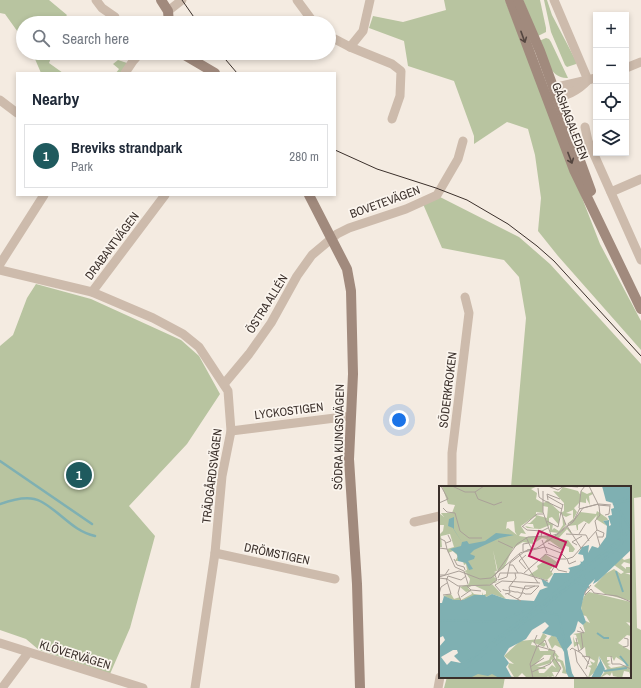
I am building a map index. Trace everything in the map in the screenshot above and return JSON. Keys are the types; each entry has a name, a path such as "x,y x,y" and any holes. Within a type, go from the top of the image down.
{"main road":[{"path":"161,0 168,11 169,16"},
{"name":"GÅSHAGALEDEN","path":"510,0 574,170 641,308"},
{"name":"GÅSHAGALEDEN","path":"518,0 555,93 612,249"},
{"path":"193,60 213,72"},
{"name":"SÖDRA KUNGSVÄGEN","path":"310,196 347,269 351,291 353,374 349,459 357,584 360,688"}],"street":[{"path":"96,0 102,8 114,16"},
{"path":"168,11 182,0"},
{"path":"297,0 309,16"},
{"path":"350,47 363,31 370,0"},
{"path":"546,96 580,89 592,79 554,0"},
{"path":"336,40 392,64 401,71 400,96 392,119"},
{"path":"126,72 134,60"},
{"path":"629,67 641,62"},
{"path":"0,100 16,112"},
{"path":"585,127 588,141 641,260"},
{"name":"BOVETEVÄGEN","path":"332,239 349,228 406,209 437,195 458,160 462,141"},
{"path":"611,192 641,179"},
{"path":"0,264 43,196"},
{"name":"DRABANTVÄGEN","path":"92,292 165,196"},
{"name":"ÖSTRA ALLÉN","path":"224,384 249,354 271,322 312,254 332,239"},
{"name":"TRÄDGÅRDSVÄGEN","path":"0,270 92,292 147,315 183,334 199,347 228,391 231,431 222,476 215,553 195,688"},
{"name":"SÖDERKROKEN","path":"452,486 452,452 469,313 465,297"},
{"name":"LYCKOSTIGEN","path":"231,431 351,416"},
{"path":"414,522 439,516"},
{"name":"DRÖMSTIGEN","path":"215,553 335,579"},
{"name":"KLÖVERVÄGEN","path":"0,644 143,688"},
{"path":"2,688 28,653"},
{"path":"438,688 440,678"}],"green space":[{"path":"0,0 49,0 67,15 16,16 16,29 5,14 0,13"},
{"path":"444,0 505,0 600,244 641,321 641,350 558,256 538,231 541,198 535,155 528,129 507,122 474,144 474,136 454,81 408,66 404,41 369,28 373,16 403,22 446,10"},
{"path":"523,0 540,0 546,32 538,36"},
{"path":"544,0 547,0 552,15 576,61 576,64 567,67 565,65 551,32"},
{"path":"546,38 551,42 568,78 556,75 549,65 539,41"},
{"path":"35,60 50,60 49,63 62,72 41,72"},
{"path":"118,60 127,63 122,72 117,72 119,69 113,64"},
{"path":"440,197 519,237 550,264 641,364 641,497 634,498 637,628 641,630 641,688 574,688 574,678 631,678 631,486 511,486 526,318 519,277 504,260 442,248 423,204"},
{"path":"36,284 91,299 181,340 199,356 220,394 187,444 129,506 155,536 130,628 110,674 39,650 26,639 0,630 0,346 13,335 27,298"},
{"path":"447,678 505,678 503,688 444,688"}],"waterway":[{"path":"0,461 92,524"},
{"path":"0,504 25,498 36,499 47,505 80,530 95,536"}],"tram line":[{"path":"182,0 193,16"},
{"path":"226,60 236,72"},
{"path":"336,150 377,169 436,188 467,200 508,224 554,261 641,356"}],"place":[{"name":"Breviks strandpark","path":"79,475"}]}
